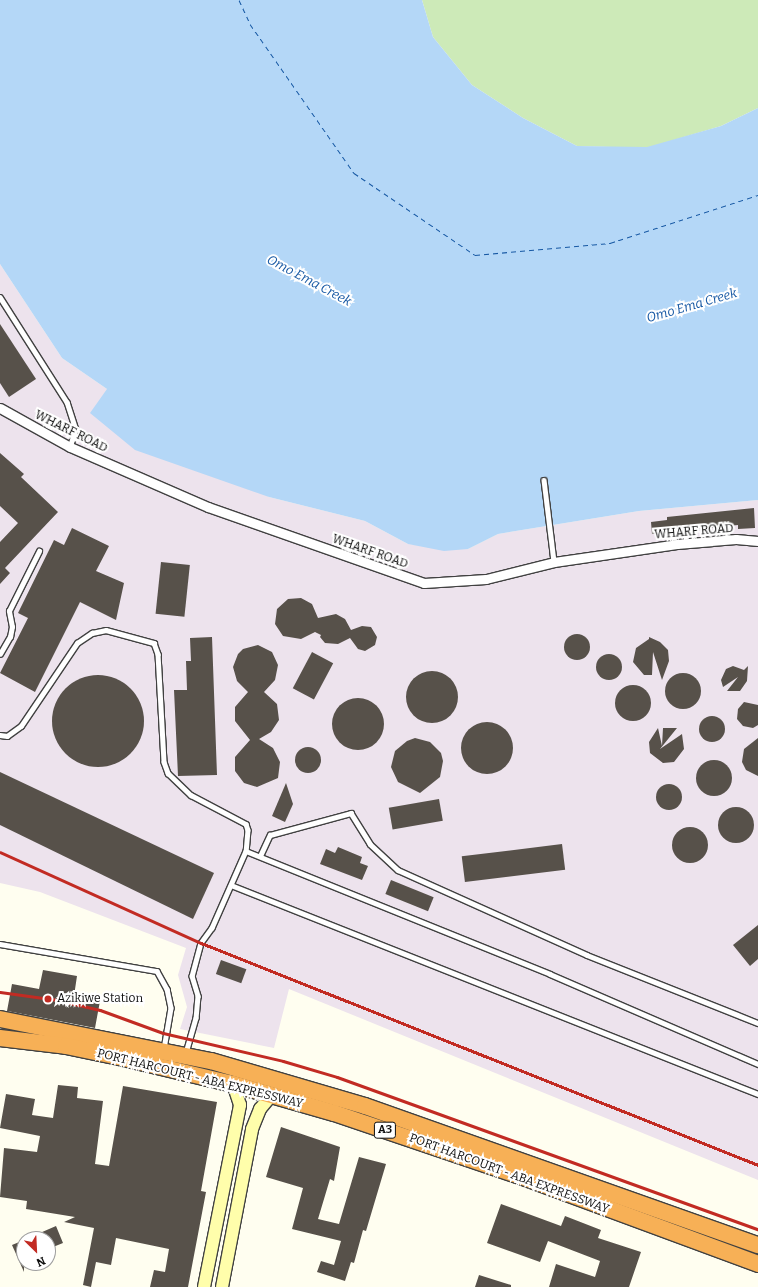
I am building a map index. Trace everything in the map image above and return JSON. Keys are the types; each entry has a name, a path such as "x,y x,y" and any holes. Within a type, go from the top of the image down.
{"highway":[{"name":"PORT HARCOURT - ABA EXPRESSWAY","path":"0,1019 186,1055 365,1106 758,1245"},
{"name":"PORT HARCOURT - ABA EXPRESSWAY","path":"0,1038 66,1046 233,1084 334,1113 523,1177 758,1264"}],"street":[{"name":"WHARF ROAD","path":"0,408 70,447 208,507 424,583 486,579 554,562 677,544 736,540 758,541"},
{"path":"204,1287 240,1104 233,1084"},
{"path":"222,1287 252,1129 260,1108 271,1096"}],"lane":[{"path":"0,297 67,402 76,429 70,447"},
{"path":"544,480 554,562"},
{"path":"0,654 10,637 12,627 9,611 39,550"},
{"path":"0,735 6,736 21,726 77,643 92,633 106,630 148,640 154,643 158,654 164,762 168,773 191,795 246,824 248,830 246,851 200,949 192,976 198,996 196,1018 186,1055"},
{"path":"260,856 270,834 351,813 370,844 398,870 587,955 758,1023"},
{"path":"246,851 550,974 758,1064"},
{"path":"231,885 758,1094"},
{"path":"0,944 157,971 167,989 171,1008 163,1050"}],"shaded area":[{"path":"0,264 62,358 107,389 269,497 365,521 408,544 468,549 498,534 639,511 758,500 758,1180 289,989 274,1048 180,1029 187,1007 178,975 186,948 40,892 0,883"}],"green space":[{"path":"422,0 758,0 758,108 721,126 647,148 577,146 523,118 472,85 433,37"}],"water":[{"name":"Omo Ema Creek","path":"0,0 422,0 433,37 472,85 523,118 577,146 647,147 721,126 758,108 758,500 639,511 498,534 468,549 444,551 408,544 365,521 269,497 135,450 90,413 107,389 62,358 0,264"}],"building":[{"path":"0,324 36,379 9,397 0,383"},
{"path":"0,453 24,474 21,477 58,512 5,568 10,573 0,584 0,542 18,523 0,506"},
{"path":"754,508 755,528 738,529 738,525 652,534 651,522 667,520 667,517"},
{"path":"72,528 109,546 96,571 124,583 116,620 80,602 35,692 0,673 28,618 18,613 54,540 64,545"},
{"path":"161,562 190,565 184,617 156,614"},
{"path":"301,598 312,604 318,618 336,614 345,619 351,630 362,626 371,627 377,637 375,645 365,651 358,649 350,638 338,644 325,643 320,637 321,635 315,632 301,639 283,636 275,624 277,609 288,599"},
{"path":"577,634 586,638 590,647 586,656 577,660 568,656 564,647 568,638"},
{"path":"212,637 217,775 178,776 174,690 187,690 186,661 191,661 190,638"},
{"path":"649,637 660,642 668,650 669,661 662,680 653,652 652,675 644,675 633,662 636,648 649,639"},
{"path":"258,645 272,652 278,665 275,680 264,692 277,704 279,720 271,732 259,739 273,748 280,762 278,778 257,787 244,783 235,771 235,757 250,740 235,721 235,707 248,692 237,681 233,667 238,654 243,649"},
{"path":"312,652 333,663 314,699 293,688"},
{"path":"609,654 618,658 622,667 618,676 609,680 600,676 596,667 600,658"},
{"path":"733,666 744,670 748,666 747,681 740,691 727,691 738,677 723,687 721,680 726,669"},
{"path":"432,671 442,673 450,679 456,687 458,697 456,707 450,715 442,721 432,723 422,721 414,715 408,707 406,697 408,687 414,679 422,673"},
{"path":"687,673 696,678 700,684 700,698 696,704 687,709 679,709 670,704 666,698 665,687 670,678 676,674"},
{"path":"98,675 116,678 131,688 141,703 144,721 141,739 131,754 116,764 98,767 80,764 65,754 55,739 52,721 55,703 65,688 80,678"},
{"path":"637,685 646,690 650,696 650,710 646,716 637,721 629,721 620,716 616,710 615,699 620,690 626,686"},
{"path":"358,698 368,700 376,706 382,714 384,724 382,734 376,742 368,748 358,750 348,748 340,742 334,734 332,724 334,714 340,706 348,700"},
{"path":"744,702 758,705 758,725 753,728 743,726 737,719 738,709"},
{"path":"712,716 721,720 725,729 721,738 712,742 703,738 699,729 703,720"},
{"path":"487,722 497,724 505,730 511,738 513,748 511,758 505,766 497,772 487,774 477,772 469,766 463,758 461,748 463,738 469,730 477,724"},
{"path":"658,728 662,746 663,728 677,728 660,749 682,734 684,749 674,762 663,763 650,753 649,742"},
{"path":"415,738 430,742 441,753 443,761 440,777 420,793 398,782 391,767 395,751 407,741"},
{"path":"758,738 758,776 746,770 742,762 744,749"},
{"path":"308,747 317,751 321,760 317,769 308,773 299,769 295,760 299,751"},
{"path":"717,760 727,765 731,771 731,785 727,791 721,795 711,796 701,791 697,785 696,775 701,765 707,761"},
{"path":"0,772 214,873 193,919 0,825"},
{"path":"286,783 293,804 285,822 272,816"},
{"path":"669,784 678,788 682,797 678,806 669,810 660,806 656,797 660,788"},
{"path":"439,799 443,821 393,830 389,808"},
{"path":"739,807 749,812 753,818 753,832 749,838 743,842 733,843 723,838 719,832 718,822 723,812 729,808"},
{"path":"694,827 703,832 707,838 707,852 703,858 694,863 686,863 677,858 673,852 672,841 677,832 683,828"},
{"path":"562,844 565,870 465,882 462,856"},
{"path":"338,847 362,857 360,863 368,866 362,880 320,864 326,849 335,853"},
{"path":"391,880 434,897 428,911 385,894"},
{"path":"758,925 758,959 750,966 733,945"},
{"path":"221,960 246,969 241,983 216,974"},
{"name":"Azikiwe Station","path":"43,970 77,976 74,996 100,1001 95,1028 7,1011 12,984 39,989"},
{"path":"58,1085 78,1087 77,1098 103,1101 95,1164 109,1166 123,1086 217,1102 201,1191 206,1192 188,1287 150,1287 154,1270 165,1272 169,1249 116,1238 111,1265 96,1262 91,1287 83,1285 94,1228 64,1222 75,1217 26,1209 27,1201 0,1197 4,1148 37,1152 40,1136 0,1128 6,1094 35,1099 32,1115 53,1118"},
{"path":"281,1127 340,1147 334,1181 330,1179 318,1219 339,1224 359,1157 386,1164 366,1231 363,1230 354,1263 351,1262 345,1281 317,1272 321,1261 334,1265 341,1241 292,1229 303,1188 266,1177"},
{"path":"501,1204 561,1226 565,1216 601,1230 598,1238 641,1252 629,1287 549,1287 556,1264 595,1277 600,1261 548,1241 540,1262 487,1243"},
{"path":"56,1226 63,1243 56,1246 56,1231 44,1231"},
{"path":"16,1243 16,1254 12,1245"},
{"path":"479,1275 511,1285 511,1287 475,1287"}],"ferry route":[{"path":"239,0 250,24 354,173 475,255 610,243 758,195"}],"railway":[{"path":"0,852 201,943 758,1165"},
{"path":"0,992 57,1000 100,1010 163,1033 283,1061 337,1077 758,1229"}],"place":[{"name":"Azikiwe Station","path":"48,999"}]}
